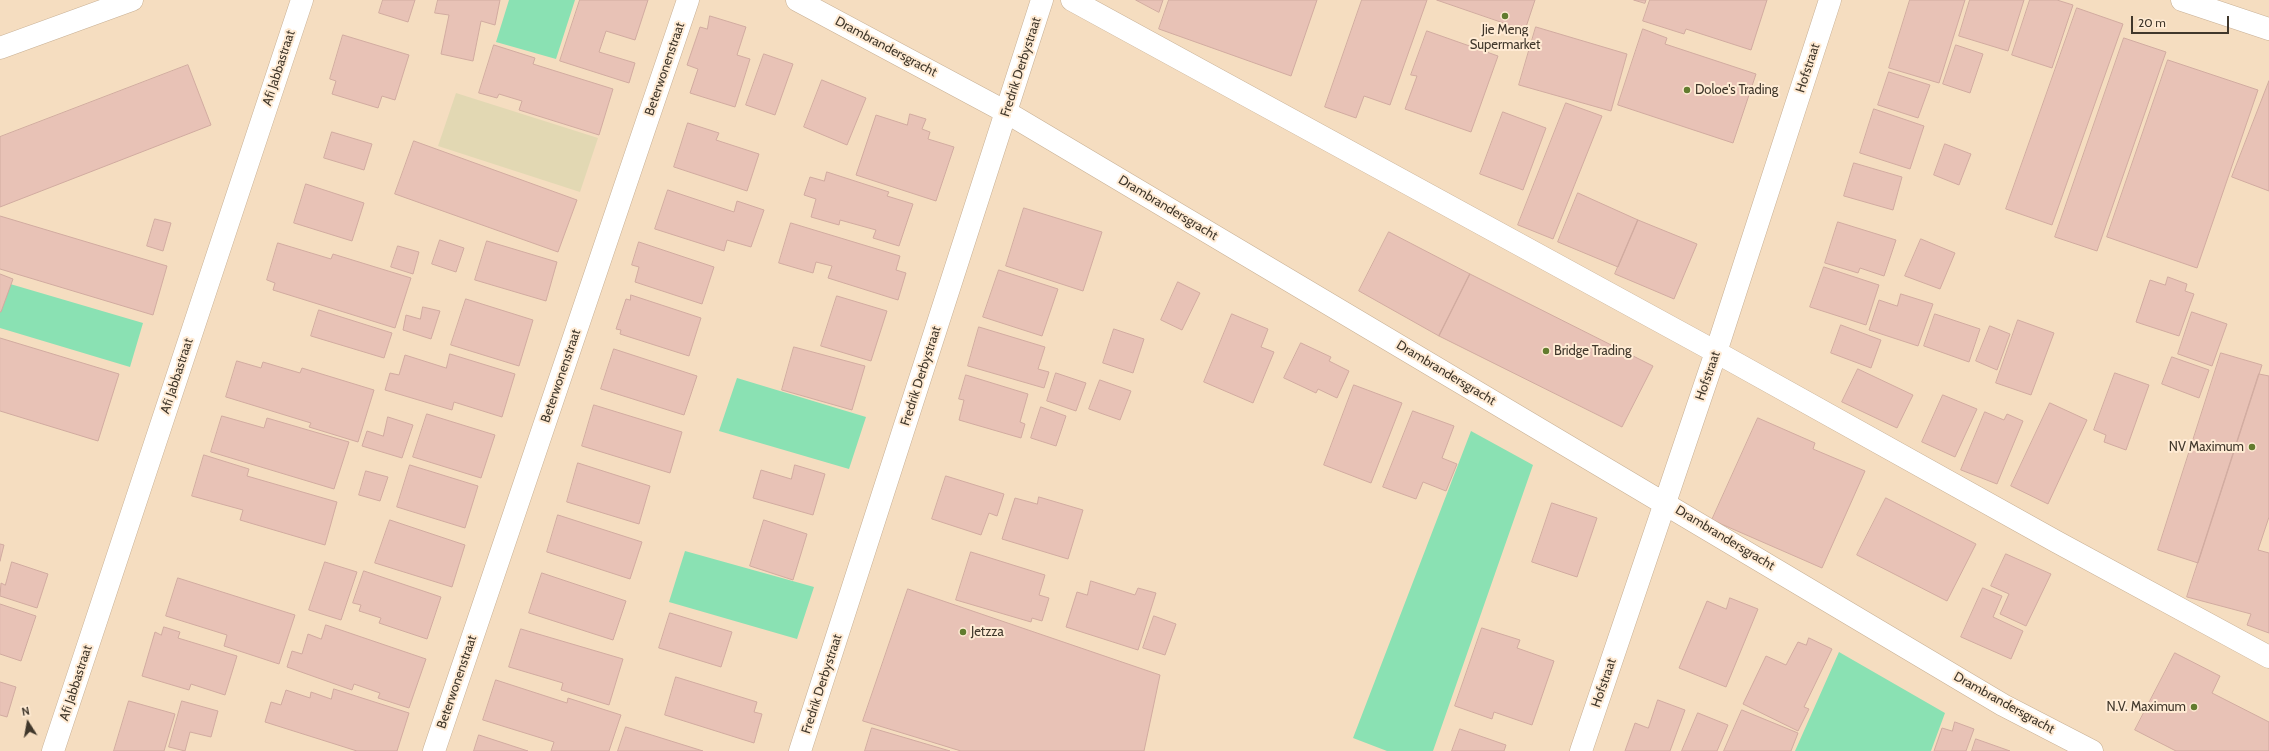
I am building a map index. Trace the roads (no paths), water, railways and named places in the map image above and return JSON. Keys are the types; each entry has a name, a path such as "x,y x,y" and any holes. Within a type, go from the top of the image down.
{"street":[{"path":"0,48 132,0"},
{"name":"Afi Jabbastraat","path":"53,751 302,0"},
{"name":"Beterwonenstraat","path":"434,751 688,0"},
{"name":"Drambrandersgracht","path":"797,0 1006,112 2003,705 2092,751"},
{"name":"Fredrik Derbystraat","path":"800,751 1042,0"},
{"path":"1072,0 1716,352 2057,542 2269,657"},
{"name":"Hofstraat","path":"1581,751 1716,352 1830,0"},
{"path":"2182,0 2269,29"}],"place":[{"name":"Jie Meng Supermarket","path":"1505,16"},
{"name":"Doloe's Trading","path":"1687,90"},
{"name":"Bridge Trading","path":"1546,351"},
{"name":"NV Maximum","path":"2252,447"},
{"name":"Jetzza","path":"963,632"},
{"name":"N.V. Maximum","path":"2194,707"}]}
